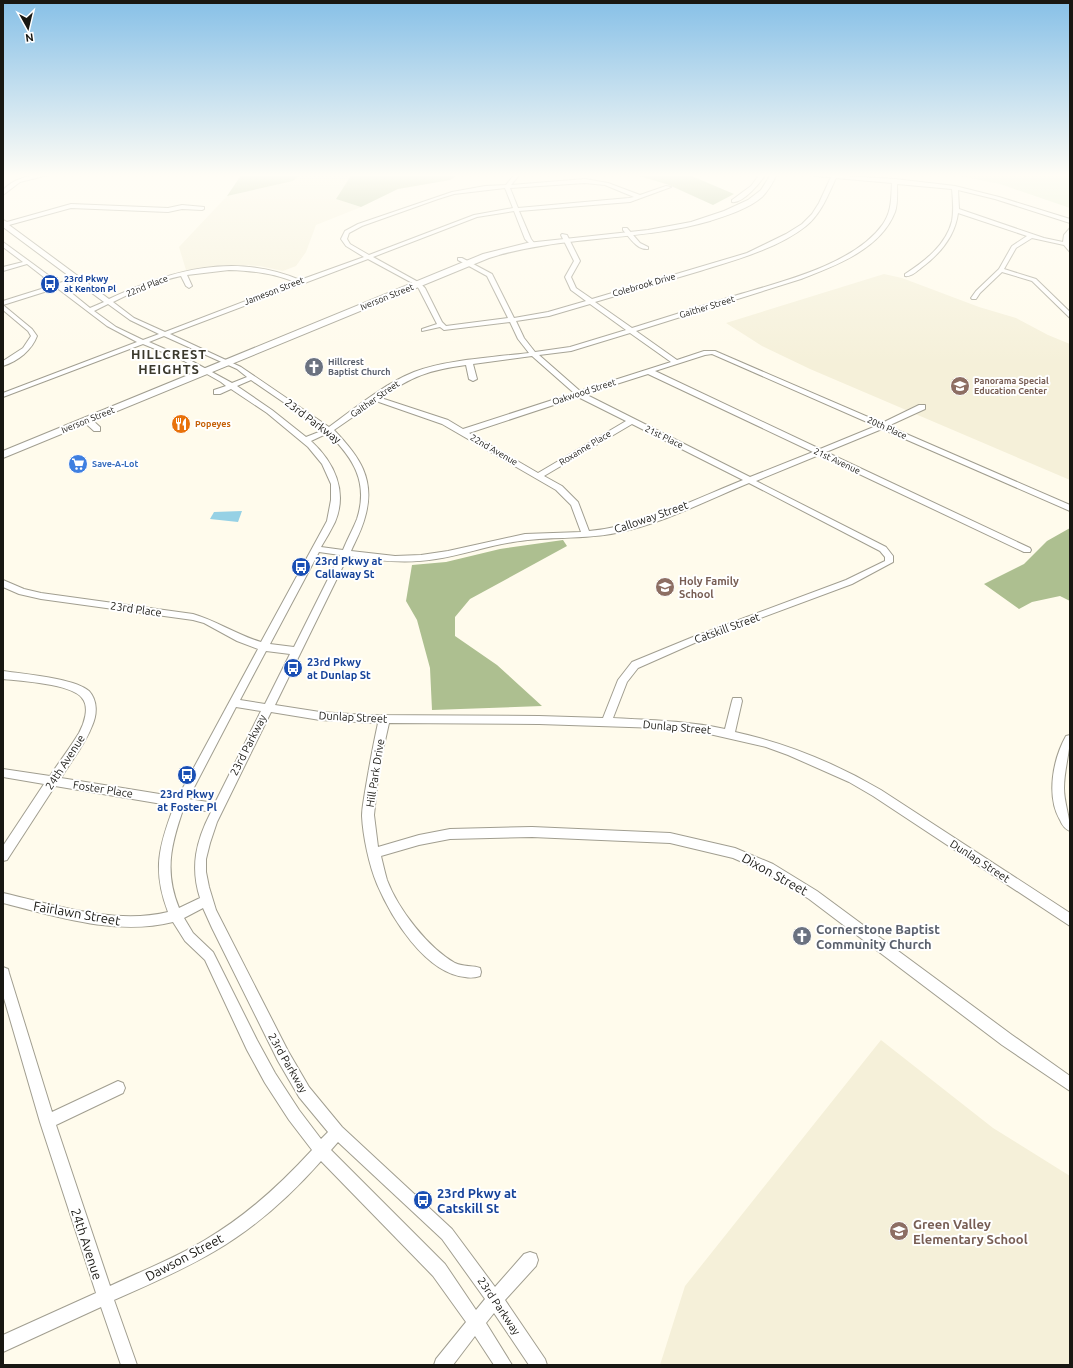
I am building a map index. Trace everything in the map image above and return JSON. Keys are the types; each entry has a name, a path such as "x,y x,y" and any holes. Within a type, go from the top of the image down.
{"main road":[{"name":"Iverson Street","path":"359,299 408,279 501,245 558,238"},
{"name":"Iverson Street","path":"3,455 229,363 468,263 530,241"},
{"name":"Iverson Street","path":"3,446 218,358 287,328"}],"street":[{"name":"23rd Parkway","path":"18,238 50,268 58,286 112,327 142,342 167,351 207,371 232,386 263,396 276,405 329,430 351,453 363,478 364,504 361,518 346,552 217,808 204,842 200,863 202,884 216,924 283,1056 304,1092 337,1132 447,1234 495,1299 538,1365"},
{"path":"344,238 348,245 418,284 422,288 442,326"},
{"name":"Jameson Street","path":"3,395 416,238"},
{"path":"566,238 577,261 568,276 570,285 577,292 676,362"},
{"path":"632,238 638,244 646,248"},
{"name":"Colebrook Drive","path":"424,330 442,326 512,320 549,314 738,258 782,238"},
{"name":"Gaither Street","path":"307,440 329,430 405,375 434,368 571,349 799,278 836,263 856,252 871,238"},
{"path":"907,275 918,269 939,249 946,238"},
{"path":"974,298 978,292 1001,270 1014,247 1028,238"},
{"path":"1037,238 1049,242 1066,244"},
{"path":"1066,238 1066,244 1070,250"},
{"name":"23rd Parkway","path":"3,244 28,262 50,268 79,279 137,322 229,363 252,378 263,396 276,405 307,440 330,470 335,486 336,503 333,516 180,803 171,828 164,859 167,893 176,916 189,937 209,956 252,1045 270,1078 294,1115 321,1150 425,1254 439,1270 477,1323 504,1365"},
{"name":"21st Place","path":"460,260 481,269 490,275 521,339 534,355 579,394 751,480 883,549 888,553 889,560 879,567"},
{"path":"3,270 28,262"},
{"name":"22nd Place","path":"90,310 147,284 183,273 207,270 250,270 279,274 299,282"},
{"path":"1001,270 1022,275 1034,280 1070,316"},
{"name":"22nd Place","path":"183,273 189,286"},
{"path":"3,303 79,279"},
{"path":"3,307 30,330 34,336 31,343 25,350 3,364"},
{"name":"Oakwood Street","path":"463,432 704,353"},
{"name":"20th Place","path":"704,353 719,354 1070,508"},
{"path":"469,363 473,379"},
{"name":"21st Avenue","path":"648,371 1026,550"},
{"path":"217,392 252,378"},
{"name":"22nd Avenue","path":"375,398 434,418 463,432 559,488 576,504 586,534"},
{"name":"Calloway Street","path":"316,549 346,552 387,559 407,559 436,556 520,538 586,534 628,528 751,480 882,426 922,407"},
{"path":"87,420 97,429"},
{"name":"Roxanne Place","path":"538,476 631,421"},
{"name":"Catskill Street","path":"608,723 610,712 623,680 635,665 696,639 810,598 849,582 879,567"},
{"name":"23rd Place","path":"3,583 22,592 41,596 198,618 237,638 264,647 296,651"},
{"name":"24th Avenue","path":"3,675 40,680 74,688 86,695 91,712 86,730 3,856"},
{"path":"730,734 736,701"},
{"name":"Dunlap Street","path":"234,703 320,716 384,720 539,720 678,726 730,734 768,743 853,779 1070,920"},
{"name":"Hill Park Drive","path":"384,720 374,768 368,815 382,882 398,912 423,946 442,962 456,970 475,972"},
{"path":"1070,739 1062,756 1059,778 1060,806 1062,814 1070,826"},
{"name":"Foster Place","path":"3,773 217,808"},
{"name":"Dixon Street","path":"375,853 419,840 450,834 517,832 670,838 735,853 769,868 814,896 1013,1044 1070,1084"},
{"name":"Fairlawn Street","path":"3,898 64,912 126,922 176,916 207,901"},
{"name":"24th Avenue","path":"3,973 47,1122 104,1297 129,1365"},
{"path":"47,1122 118,1088"},
{"name":"Dawson Street","path":"3,1344 201,1251 235,1230 272,1199 337,1132"},
{"path":"442,1365 495,1299 530,1260"}],"shaded area":[{"path":"188,238 311,238 306,252 296,266 283,271 260,266 242,265 221,265 186,270 179,247"},
{"name":"Panorama Special Education Center","path":"884,274 902,278 979,307 1016,318 1048,335 1070,344 1070,480 810,369 762,346 726,323"},
{"name":"Green Valley Elementary School","path":"881,1040 993,1128 1070,1176 1070,1365 660,1365 685,1286"}],"green space":[{"path":"1070,528 1070,601 1060,596 1032,602 1019,609 984,584 1024,564 1047,541"},
{"path":"563,540 567,546 470,599 455,617 455,636 497,665 542,706 432,710 430,668 417,620 406,601 412,565 446,562 500,549"}],"water":[{"path":"242,511 238,522 210,519 214,512"}],"place":[{"name":"23rd Pkwy at Kenton Pl","path":"50,284"},
{"name":"Hillcrest Baptist Church","path":"314,367"},
{"name":"Panorama Special Education Center","path":"960,386"},
{"name":"Popeyes","path":"181,424"},
{"name":"Save-A-Lot","path":"78,464"},
{"name":"23rd Pkwy at Callaway St","path":"301,567"},
{"name":"Holy Family School","path":"665,587"},
{"name":"23rd Pkwy at Dunlap St","path":"293,668"},
{"name":"23rd Pkwy at Foster Pl","path":"187,775"},
{"name":"Cornerstone Baptist Community Church","path":"802,936"},
{"name":"23rd Pkwy at Catskill St","path":"423,1200"},
{"name":"Green Valley Elementary School","path":"899,1231"}],"district":[{"name":"HILLCREST HEIGHTS","path":"169,362"}]}
